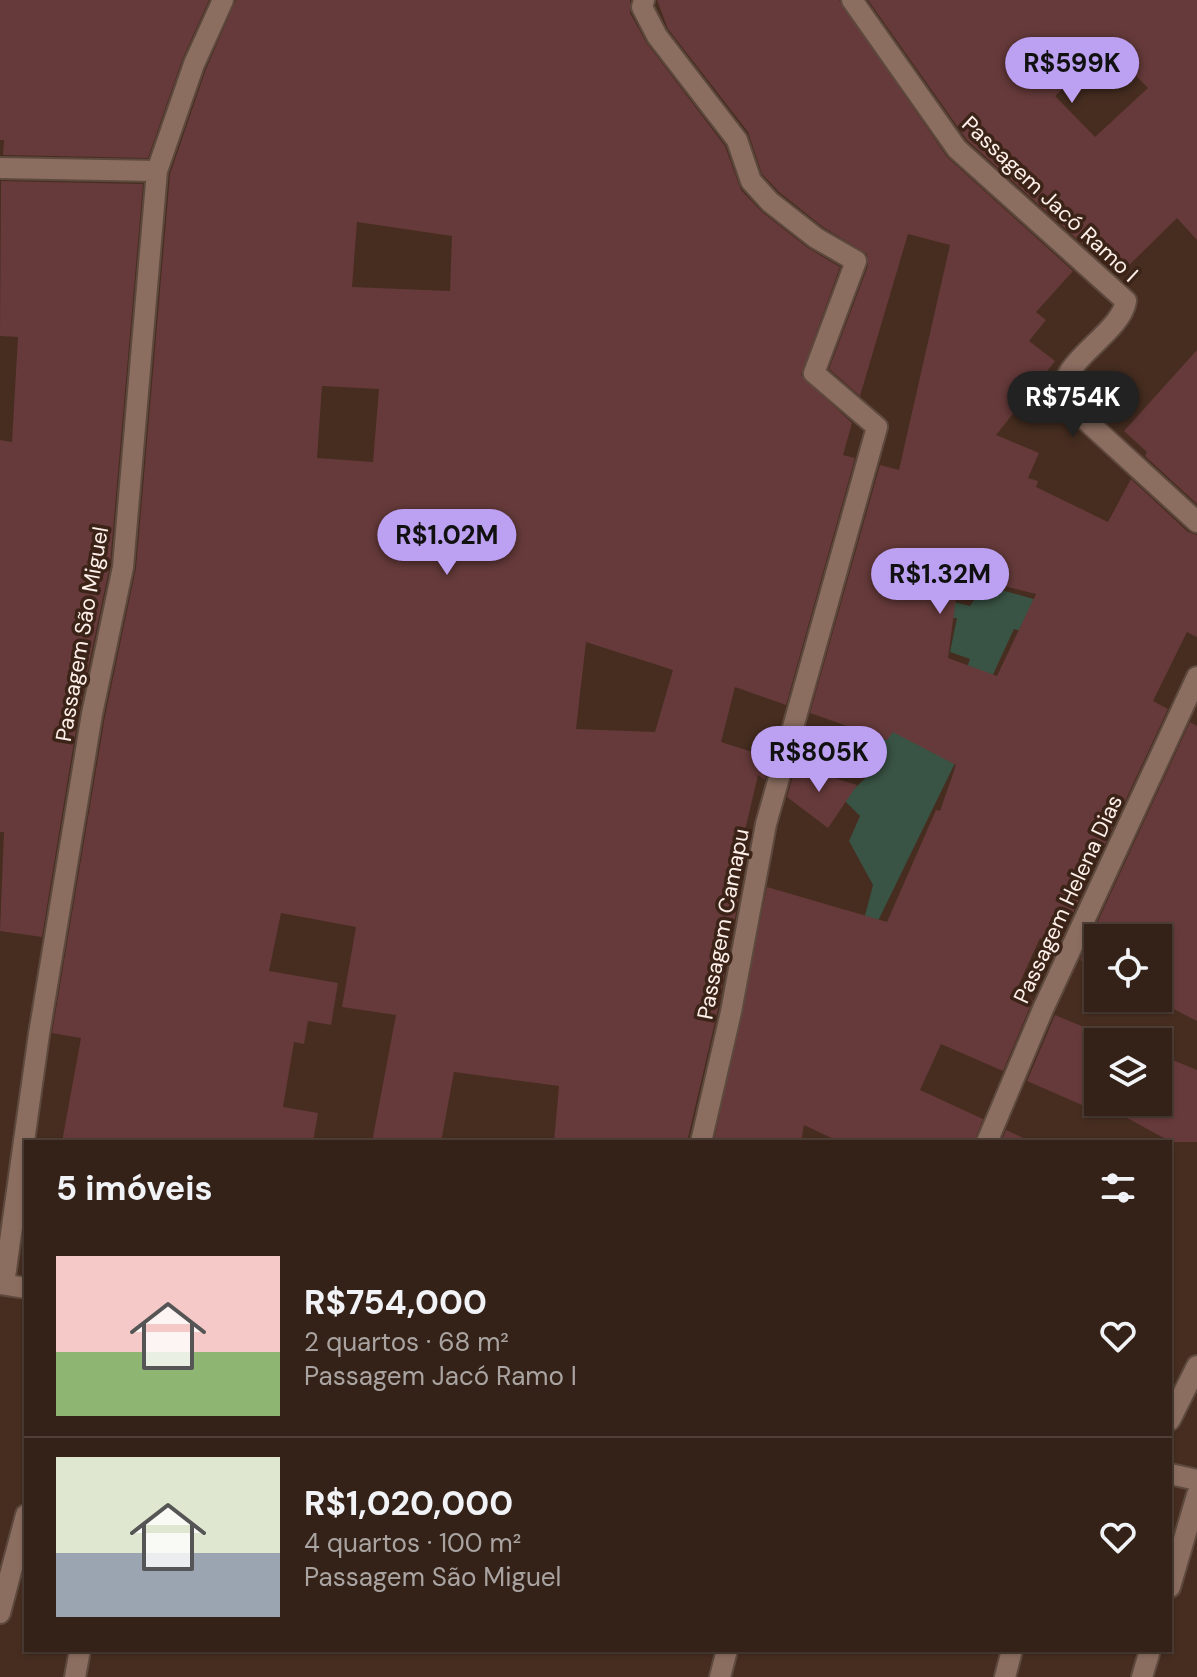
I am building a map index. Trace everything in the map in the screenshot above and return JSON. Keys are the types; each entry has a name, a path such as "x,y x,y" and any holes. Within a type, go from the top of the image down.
{"street":[{"name":"Passagem São Miguel","path":"2,1284 82,775 123,567 157,171 194,64 223,0"},
{"name":"Passagem Camapu","path":"644,0 642,7 657,36 737,140 751,181 770,202 816,238 856,261 814,373 877,427 766,824 731,1012 701,1140"},
{"name":"Passagem Jacó Ramo I","path":"852,0 957,149 1126,301 1111,327 1063,381 1061,392 1067,403 1108,443 1197,522"},
{"path":"0,168 157,171"},
{"name":"Passagem Helena Dias","path":"988,1140 1043,1009 1197,677"},
{"path":"2,1284 24,1288"},
{"path":"1172,1417 1197,1366"},
{"path":"1172,1474 1197,1480"},
{"path":"1172,1580 1197,1495"},
{"path":"0,1613 24,1523"},
{"path":"75,1677 80,1652"},
{"path":"720,1677 726,1652"},
{"path":"1005,1677 1011,1652"},
{"path":"1142,1677 1149,1652"}],"green space":[{"path":"984,585 1058,606 1045,638 1014,629 984,694 961,684 970,659 950,652 957,618 926,619 941,599 970,606"},
{"path":"856,712 956,761 875,927 862,927 873,885 849,841 860,816 843,799 872,772 850,754"}],"building":[{"path":"0,0 209,0 182,60 148,158 3,155 4,140 0,140"},
{"path":"236,0 630,0 630,13 646,42 725,146 741,190 762,212 808,248 840,267 801,375 852,423 843,455 855,458 786,705 735,687 721,742 771,758 765,780 758,775 734,877 742,880 718,1009 687,1140 554,1140 559,1086 454,1072 441,1140 372,1140 396,1015 342,1007 356,927 281,913 269,971 338,983 331,1025 308,1021 304,1044 294,1042 283,1107 318,1113 313,1140 62,1140 81,1038 52,1033 105,716 136,568 170,174 206,69","holes":["357,222 452,236 450,291 352,287","322,386 379,389 373,462 317,458","586,642 673,670 655,732 576,729"]},
{"path":"657,0 839,0 947,157 1073,271 1036,312 1046,320 1029,341 1055,361 996,435 1039,453 1028,478 1038,481 1036,487 1108,522 1131,479 1188,532 1197,535 1197,637 1187,632 1153,701 1168,709 1057,947 1040,938 1015,993 1033,1000 1003,1071 941,1044 920,1090 983,1119 975,1140 836,1140 804,1125 801,1140 714,1140 767,887 887,922 936,810 940,811 956,765 893,732 887,740 810,713 880,465 899,470 950,245 908,234 860,396 829,369 868,266 867,254 823,227 779,192 762,174 748,132 668,29","holes":["959,575 1036,594 997,676 948,658"]},
{"path":"868,0 1197,0 1197,240 1177,218 1118,276 967,140","holes":["1108,47 1148,88 1095,137 1055,96"]},
{"path":"1,181 143,184 110,565 79,711 42,937 0,931 4,832 0,832 0,440 12,442 18,337 0,336"},
{"path":"1197,350 1197,504 1145,456 1147,452 1124,431"},
{"path":"1190,722 1197,726 1197,1021 1172,1008 1172,924 1097,924"},
{"path":"796,766 857,785 828,828 787,797"},
{"path":"1055,1015 1086,1028 1084,1106 1027,1081"},
{"path":"1172,1060 1197,1070 1197,1142 1172,1140 1124,1116 1172,1116"},
{"path":"1006,1130 1028,1140 1002,1140"}]}
